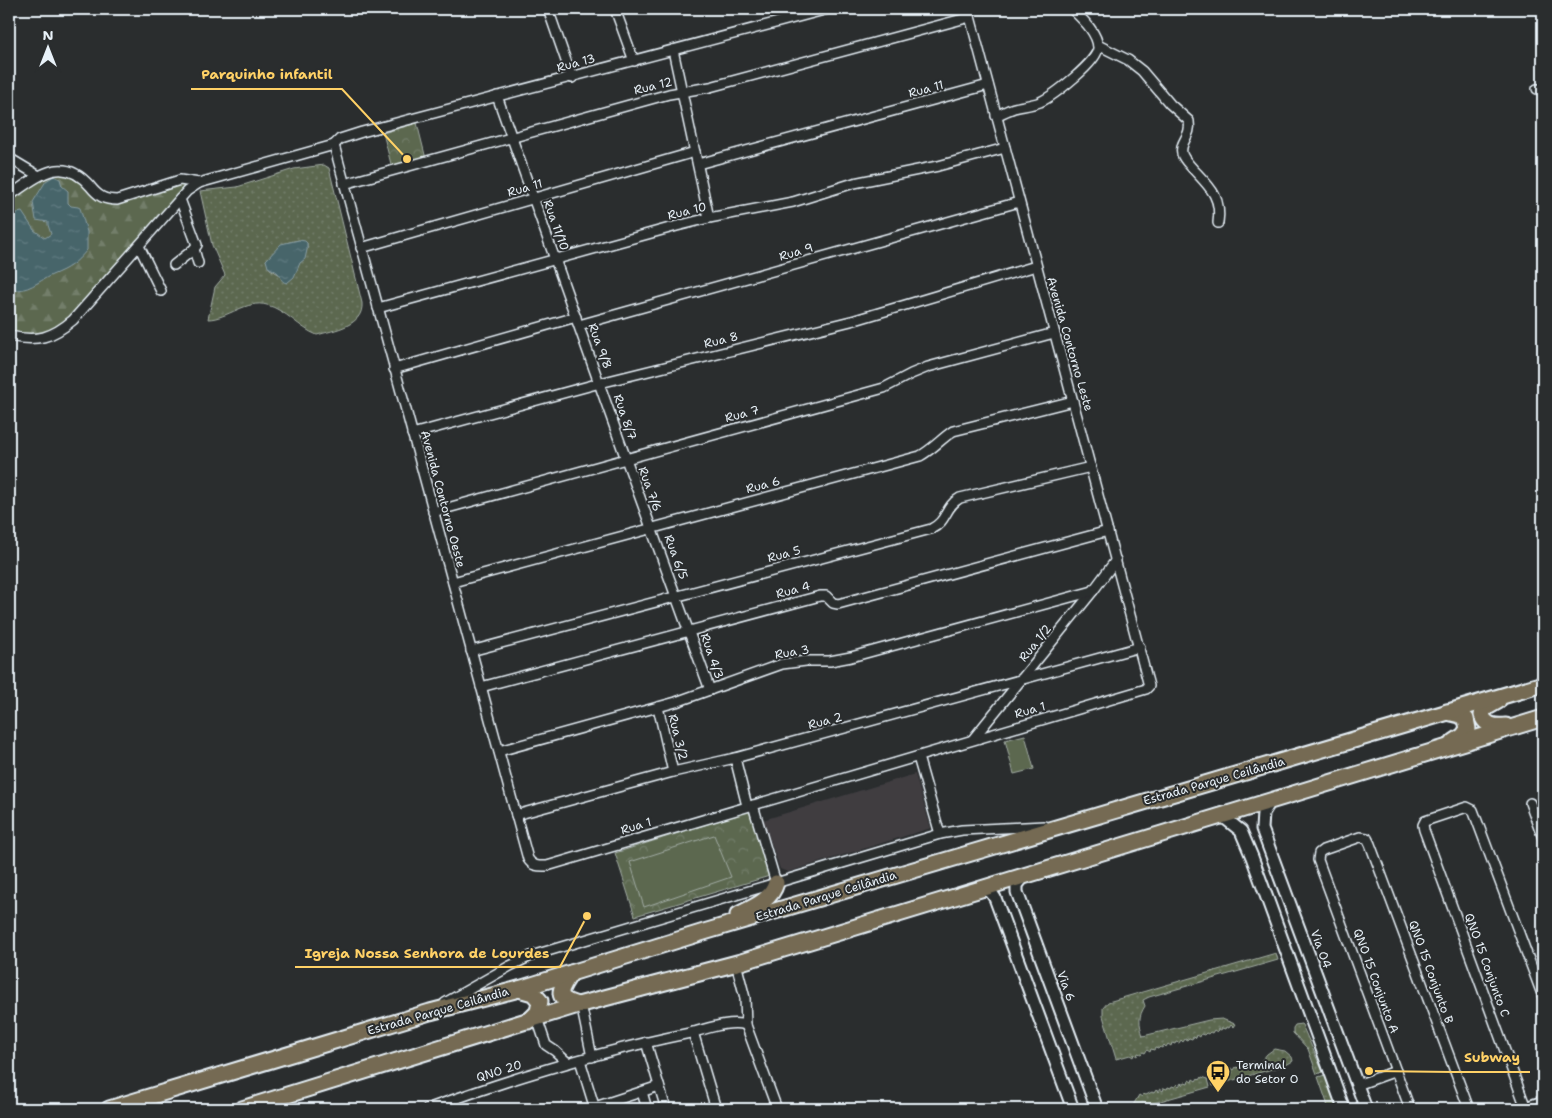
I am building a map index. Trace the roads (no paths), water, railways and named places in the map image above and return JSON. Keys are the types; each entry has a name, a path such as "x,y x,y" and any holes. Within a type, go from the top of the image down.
{"highway":[{"name":"Estrada Parque Ceilândia","path":"108,1109 430,1012 571,973 1062,825 1543,684"},
{"path":"1512,693 1484,709 1483,720 1489,725 1499,726 1524,724"},
{"path":"1447,712 1460,715 1466,719 1468,729 1463,736 1449,746"},
{"path":"252,1108 533,1019 736,963 1543,718"},
{"path":"704,932 766,899 776,883"},
{"path":"571,973 561,987 561,993 563,999 567,1002 580,1005"},
{"path":"520,988 533,993 540,1001 538,1012 533,1019"}],"main road":[{"name":"Via O4","path":"1271,800 1263,813 1262,828 1364,1105"},
{"path":"1221,815 1241,831 1252,857 1343,1107 1364,1105"},
{"name":"Via 6","path":"1025,875 1017,885 1017,892 1095,1105"},
{"path":"979,888 991,892 995,898 1073,1109"},
{"path":"1276,927 1286,930 1290,928 1295,918"},
{"path":"1284,947 1298,950 1313,967"},
{"path":"1047,1038 1051,1029 1059,1029 1062,1032 1080,1080 1095,1105"},
{"path":"1525,1109 1543,1102"}],"street":[{"path":"548,9 572,78"},
{"path":"615,9 634,61"},
{"name":"Rua 13","path":"199,183 334,146 336,142 347,137 828,9"},
{"path":"996,116 1014,108 1041,101 1065,86 1094,58 1098,45 1089,26 1072,9"},
{"name":"Avenida Contorno Leste","path":"969,13 1149,686"},
{"name":"Rua 12","path":"344,184 669,94 710,87 969,13"},
{"path":"1098,45 1128,60 1142,71 1170,104 1189,121 1190,130 1182,145 1182,153 1185,161 1214,190 1220,210 1218,223"},
{"path":"673,50 709,218"},
{"name":"Rua 11","path":"698,164 988,85"},
{"name":"Rua 11/10","path":"497,96 578,321"},
{"name":"Avenida Contorno Oeste","path":"334,146 528,860"},
{"name":"Rua 10","path":"378,308 709,218 793,202 872,179 938,166 1005,148"},
{"name":"Rua 11","path":"361,248 695,152"},
{"path":"9,158 39,176"},
{"path":"9,196 39,176 53,170 73,172 98,195 111,200 117,200 180,180 199,183"},
{"path":"9,336 35,339 51,336 61,331 73,320 180,199 199,183"},
{"path":"180,199 196,245 194,249 198,263"},
{"name":"Rua 9","path":"394,369 1019,202"},
{"path":"138,246 161,291"},
{"path":"174,265 194,249"},
{"name":"Rua 8","path":"412,434 600,383 855,320 1036,266"},
{"name":"Rua 9/8","path":"578,321 600,383"},
{"name":"Rua 7","path":"433,512 884,388 928,367 1054,333"},
{"name":"Rua 8/7","path":"600,383 626,459"},
{"name":"Rua 6","path":"452,582 920,456 932,450 941,439 953,431 1073,401"},
{"name":"Rua 7/6","path":"626,459 651,528"},
{"name":"Rua 5","path":"471,650 931,529 940,524 952,503 960,498 1091,467"},
{"name":"Rua 6/5","path":"651,528 690,631"},
{"name":"Rua 4","path":"481,687 820,596 826,596 833,603 838,604 1108,531"},
{"name":"Rua 1/2","path":"973,740 1116,560"},
{"name":"Rua 3","path":"499,751 658,708 782,664 830,661 851,657 1092,591"},
{"name":"Rua 4/3","path":"690,631 710,690"},
{"name":"Rua 2","path":"516,815 673,772 735,758 1140,647"},
{"name":"Rua 1","path":"528,860 531,865 547,866 1146,689 1149,686"},
{"name":"Rua 3/2","path":"658,708 673,772"},
{"path":"918,757 940,834"},
{"path":"735,758 776,883"},
{"path":"1530,803 1543,838"},
{"name":"QNO 15 Conjunto C","path":"1525,1109 1424,830 1423,825 1425,821 1467,807 1473,810 1543,997"},
{"path":"430,1012 531,956 940,834 962,830 1062,825"},
{"name":"QNO 15 Conjunto B","path":"1318,860 1319,853 1323,850 1360,837 1366,838 1370,844 1469,1109"},
{"name":"QNO 15 Conjunto A","path":"1318,860 1410,1109"},
{"path":"736,963 745,998 746,1025 777,1109"},
{"path":"580,1005 592,1057"},
{"path":"533,1019 546,1045 568,1063"},
{"name":"QNO 20","path":"426,1109 568,1063 646,1042 724,1025 741,1023 746,1025"},
{"path":"693,1032 716,1109"},
{"path":"646,1042 666,1109"},
{"path":"580,1060 595,1108 659,1086"},
{"path":"1357,1085 1396,1072"},
{"path":"642,1092 646,1109"}],"water":[{"path":"54,176 60,179 62,186 68,191 68,203 71,206 80,208 87,232 87,250 71,265 32,286 9,290 9,211 13,214 22,212 34,230 45,238 51,234 48,222 36,220 33,202 46,181"},
{"path":"299,240 307,243 305,259 300,263 294,277 287,283 282,280 276,271 268,267 266,260 281,244"}],"place":[{"name":"Parquinho infantil","path":"407,159"},
{"name":"Igreja Nossa Senhora de Lourdes","path":"587,916"},
{"name":"Subway","path":"1369,1071"},
{"name":"Terminal do Setor O","path":"1218,1093"}]}
